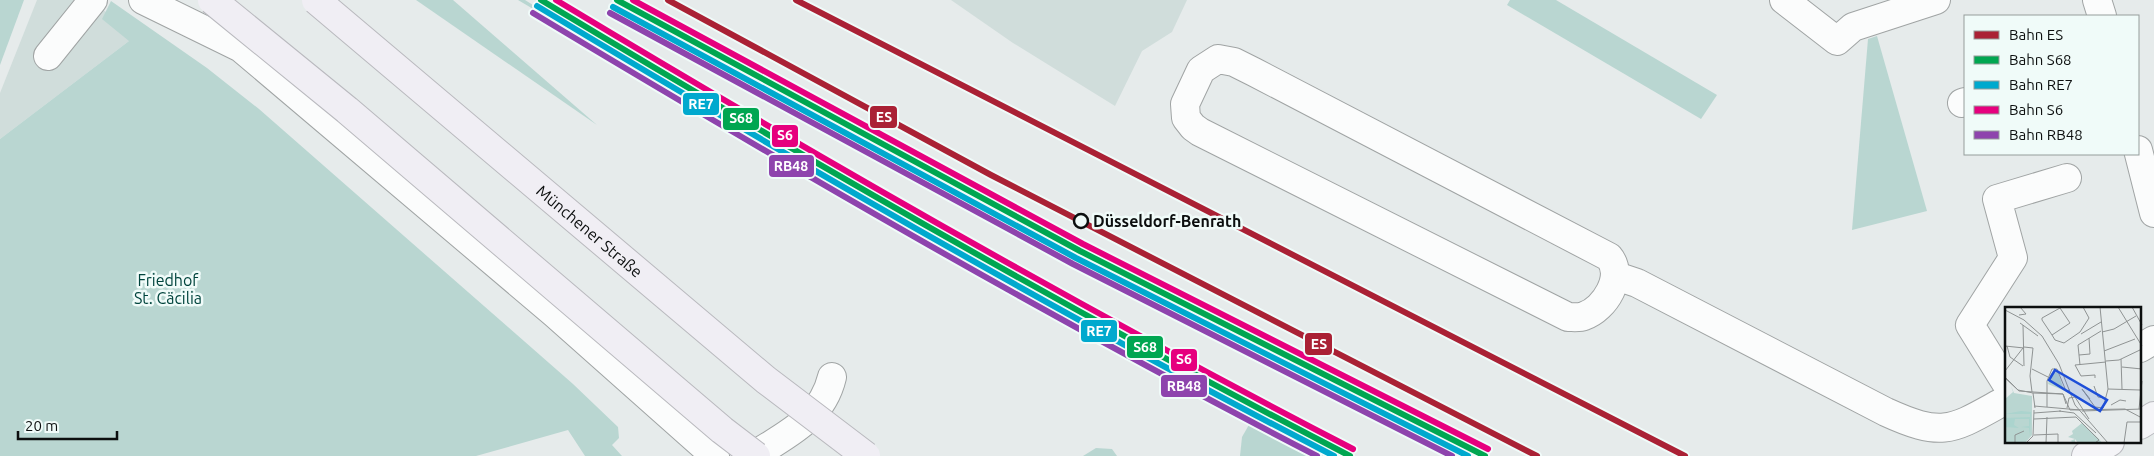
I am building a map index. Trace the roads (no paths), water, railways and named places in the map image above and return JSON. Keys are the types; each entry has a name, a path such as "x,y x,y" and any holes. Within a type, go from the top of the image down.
{"highway":[{"path":"212,0 347,110 754,456"},
{"name":"Münchener Straße","path":"316,0 766,380 866,456"}],"main road":[{"path":"2142,424 2154,416"},
{"path":"2086,456 2107,444"}],"street":[{"path":"48,56 93,0"},
{"path":"143,0 242,48 554,313 715,456"},
{"path":"1784,0 1837,41 1853,27 1936,0"},
{"path":"2097,0 2102,15"},
{"path":"1218,59 1234,62 1597,249 1609,257 1615,264 1616,276 1601,305 1582,317 1568,317 1200,132 1186,118 1185,104 1204,67 1218,59"},
{"path":"2139,154 2154,213"},
{"path":"2005,381 1970,325 2013,258 1997,199 2067,178"},
{"path":"1616,276 1637,283 1886,412 1922,427 1944,429 1963,424 2005,401"},
{"path":"2142,347 2154,340"},
{"path":"754,456 800,426 822,403 832,377"}],"rail line":[{"name":"S68","path":"541,0 741,119 1043,292 1350,456"},
{"name":"S6","path":"556,0 753,117 951,231 1151,342 1353,449"},
{"name":"S68","path":"617,0 1080,251 1485,456"},
{"name":"S6","path":"633,0 1083,244 1488,449"},
{"name":"ES","path":"668,0 991,175 1537,456"},
{"name":"ES","path":"796,0 1685,456"},
{"name":"RE7","path":"537,6 833,181 1031,294 1334,456"},
{"name":"RE7","path":"613,7 1076,258 1468,456"},
{"name":"RB48","path":"533,13 922,241 1217,404 1317,456"},
{"name":"RB48","path":"610,13 1073,264 1452,456"}],"place":[{"name":"Düsseldorf-Benrath","path":"1081,221"}],"park label":[{"name":"Friedhof St. Cäcilia","path":"168,289"}]}
